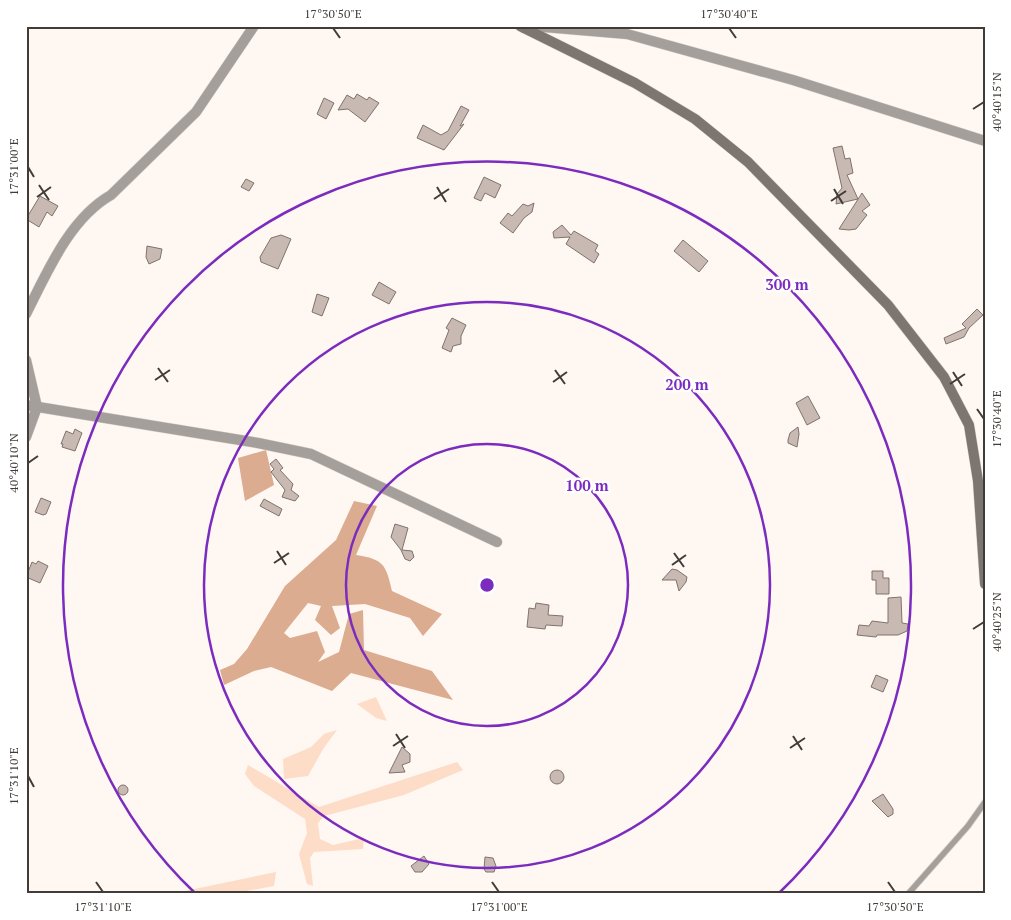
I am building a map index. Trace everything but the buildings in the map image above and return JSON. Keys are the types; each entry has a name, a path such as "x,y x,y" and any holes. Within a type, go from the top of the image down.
{"main road":[{"path":"522,27 635,83 695,119 748,162 888,304 944,377 969,425 978,481 985,584"}],"street":[{"path":"26,314 49,270 87,215 99,203 111,195 196,112 254,26"},
{"path":"522,27 627,34 793,80 985,141"},
{"path":"26,360 32,406 26,437"},
{"path":"32,406 258,443 310,454 497,542"}],"lane":[{"path":"908,894 968,826 985,802"}],"shaded area":[{"path":"266,450 274,485 245,501 238,458"},
{"path":"354,501 377,506 356,555 373,559 382,565 388,575 392,591 442,614 423,636 410,618 365,604 332,606 340,628 331,635 315,620 321,606 308,603 284,633 290,638 317,631 325,652 318,662 339,652 349,614 363,610 364,650 432,671 453,700 351,673 332,691 271,667 254,671 224,685 220,670 234,664 247,649 285,586 336,540"},
{"path":"376,697 387,721 376,718 357,704"},
{"path":"337,730 323,749 308,776 284,779 283,759 311,747 324,734"},
{"path":"457,762 463,770 404,795 324,816 318,823 320,839 333,845 364,838 363,849 314,852 310,858 313,886 307,884 299,854 307,833 305,819 254,786 245,774 248,765 319,807"},
{"path":"276,872 274,886 230,894 170,894"}]}
